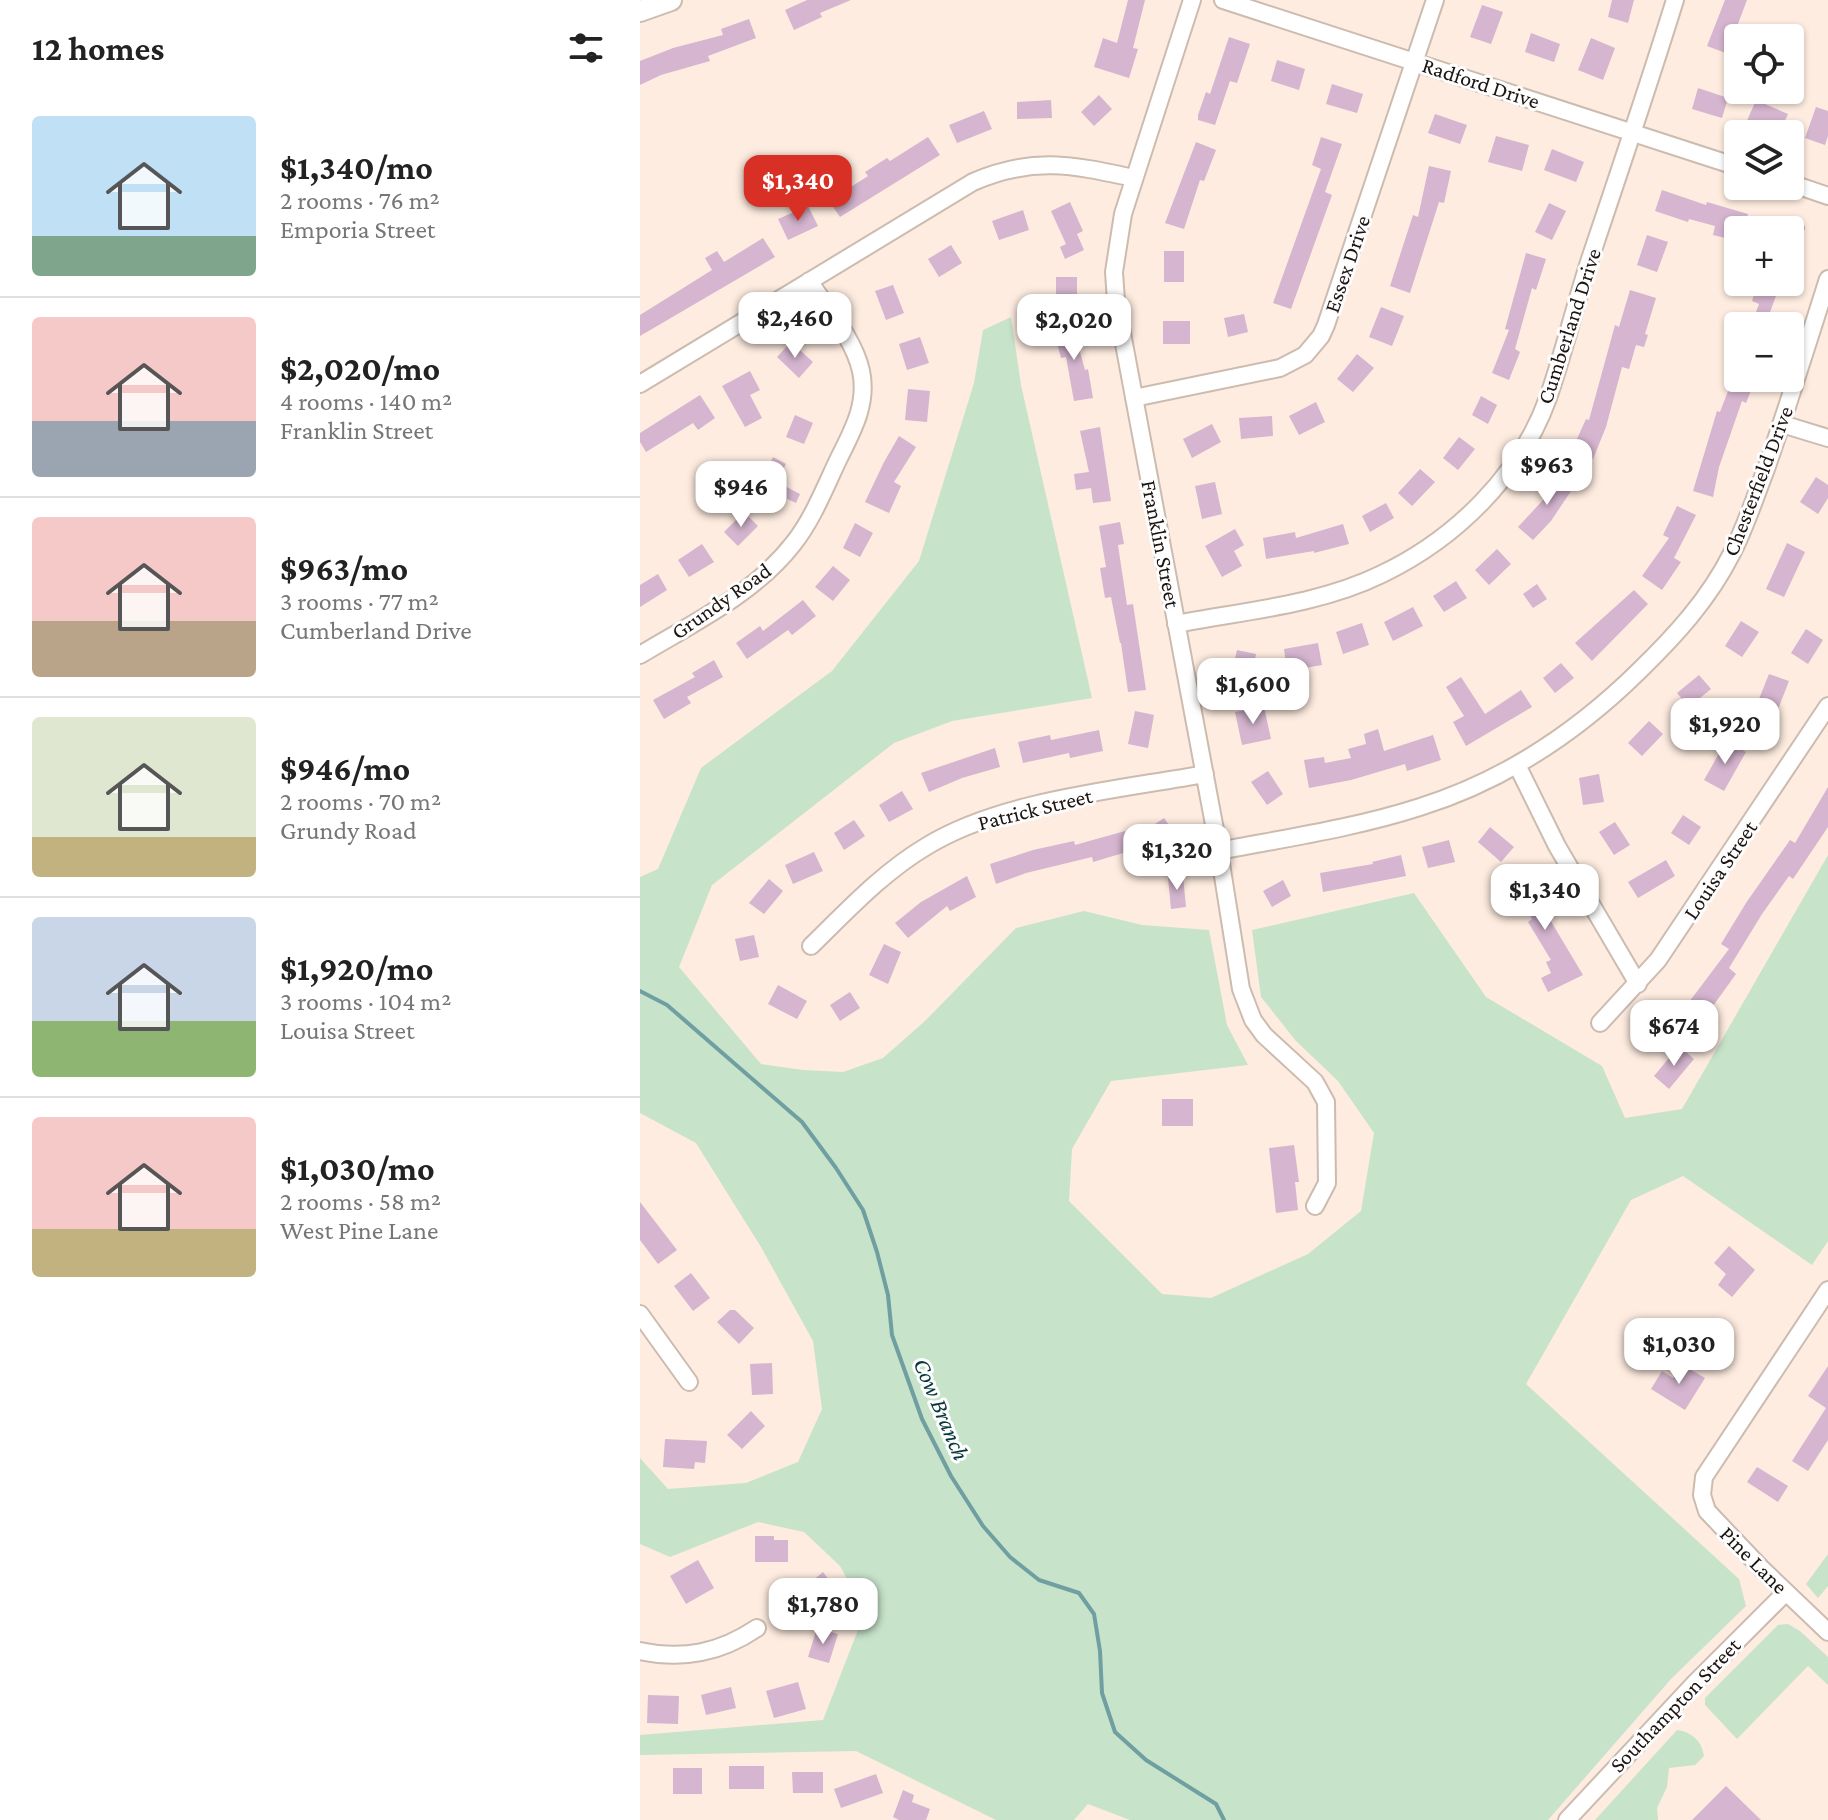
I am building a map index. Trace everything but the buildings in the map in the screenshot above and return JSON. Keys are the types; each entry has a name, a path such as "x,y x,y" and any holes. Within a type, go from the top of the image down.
{"street":[{"path":"640,11 671,0"},
{"name":"Franklin Street","path":"1192,0 1123,214 1114,272 1116,301 1245,1003 1264,1035 1315,1082 1326,1102 1327,1183 1315,1206"},
{"name":"Radford Drive","path":"1223,0 1724,162"},
{"name":"Essex Drive","path":"1134,398 1280,368 1292,364 1314,346 1326,325 1435,0"},
{"name":"Cumberland Drive","path":"1176,624 1313,599 1358,584 1431,546 1486,498 1526,443 1547,400 1675,0"},
{"path":"640,384 973,182 995,172 1048,163 1082,166 1134,178"},
{"path":"1804,188 1828,196"},
{"name":"Chesterfield Drive","path":"1219,851 1377,819 1464,791 1517,765 1565,734 1614,695 1690,618 1731,555 1782,424 1828,279"},
{"name":"Grundy Road","path":"640,655 754,583 775,564 794,543 809,519 858,420 863,389 857,358 809,281"},
{"path":"1782,424 1828,438"},
{"name":"Louisa Street","path":"1600,1023 1638,984 1689,918 1828,706"},
{"path":"1517,765 1557,846 1638,984"},
{"name":"Patrick Street","path":"811,946 900,863 952,832 1028,806 1205,774"},
{"name":"Pine Lane","path":"1828,1290 1704,1477 1702,1495 1707,1511 1828,1632"},
{"path":"640,1314 689,1382"},
{"name":"Southampton Street","path":"1567,1820 1686,1692 1786,1592"},
{"path":"640,1651 662,1655 702,1653 723,1647 757,1628"}],"green space":[{"path":"1011,317 1021,385 1092,698 952,721 894,743 712,885 679,967 761,1064 843,1072 883,1058 925,1021 1016,928 1084,911 1142,925 1209,930 1227,1025 1248,1065 1111,1081 1072,1149 1069,1201 1162,1294 1211,1298 1308,1254 1361,1211 1374,1133 1338,1081 1296,1041 1261,997 1252,930 1414,893 1486,997 1602,1066 1625,1118 1682,1109 1828,855 1828,1241 1812,1265 1683,1176 1631,1200 1526,1384 1739,1579 1746,1606 1671,1679 1548,1820 1130,1820 1088,1804 1074,1820 996,1820 856,1751 640,1755 640,1735 823,1720 865,1612 840,1566 804,1532 758,1522 670,1557 640,1544 640,1458 668,1489 746,1483 798,1462 822,1409 813,1341 761,1247 696,1143 640,1113 640,877 658,869 701,768 832,671 919,561 974,383 983,330"},
{"path":"1828,1554 1828,1586 1818,1598 1806,1584"},
{"path":"1788,1624 1828,1657 1828,1685 1808,1666 1737,1739 1705,1705 1705,1698 1778,1625"},
{"path":"1677,1730 1695,1738 1704,1756 1695,1765 1669,1768 1667,1787 1657,1808 1658,1820 1595,1820"}],"waterway":[{"name":"Cow Branch","path":"640,991 667,1005 802,1122 836,1168 863,1210 888,1295 892,1335 922,1419 951,1476 983,1526 1010,1557 1039,1580 1079,1593 1094,1614 1102,1693 1115,1732 1146,1760 1216,1804 1224,1820"}]}
